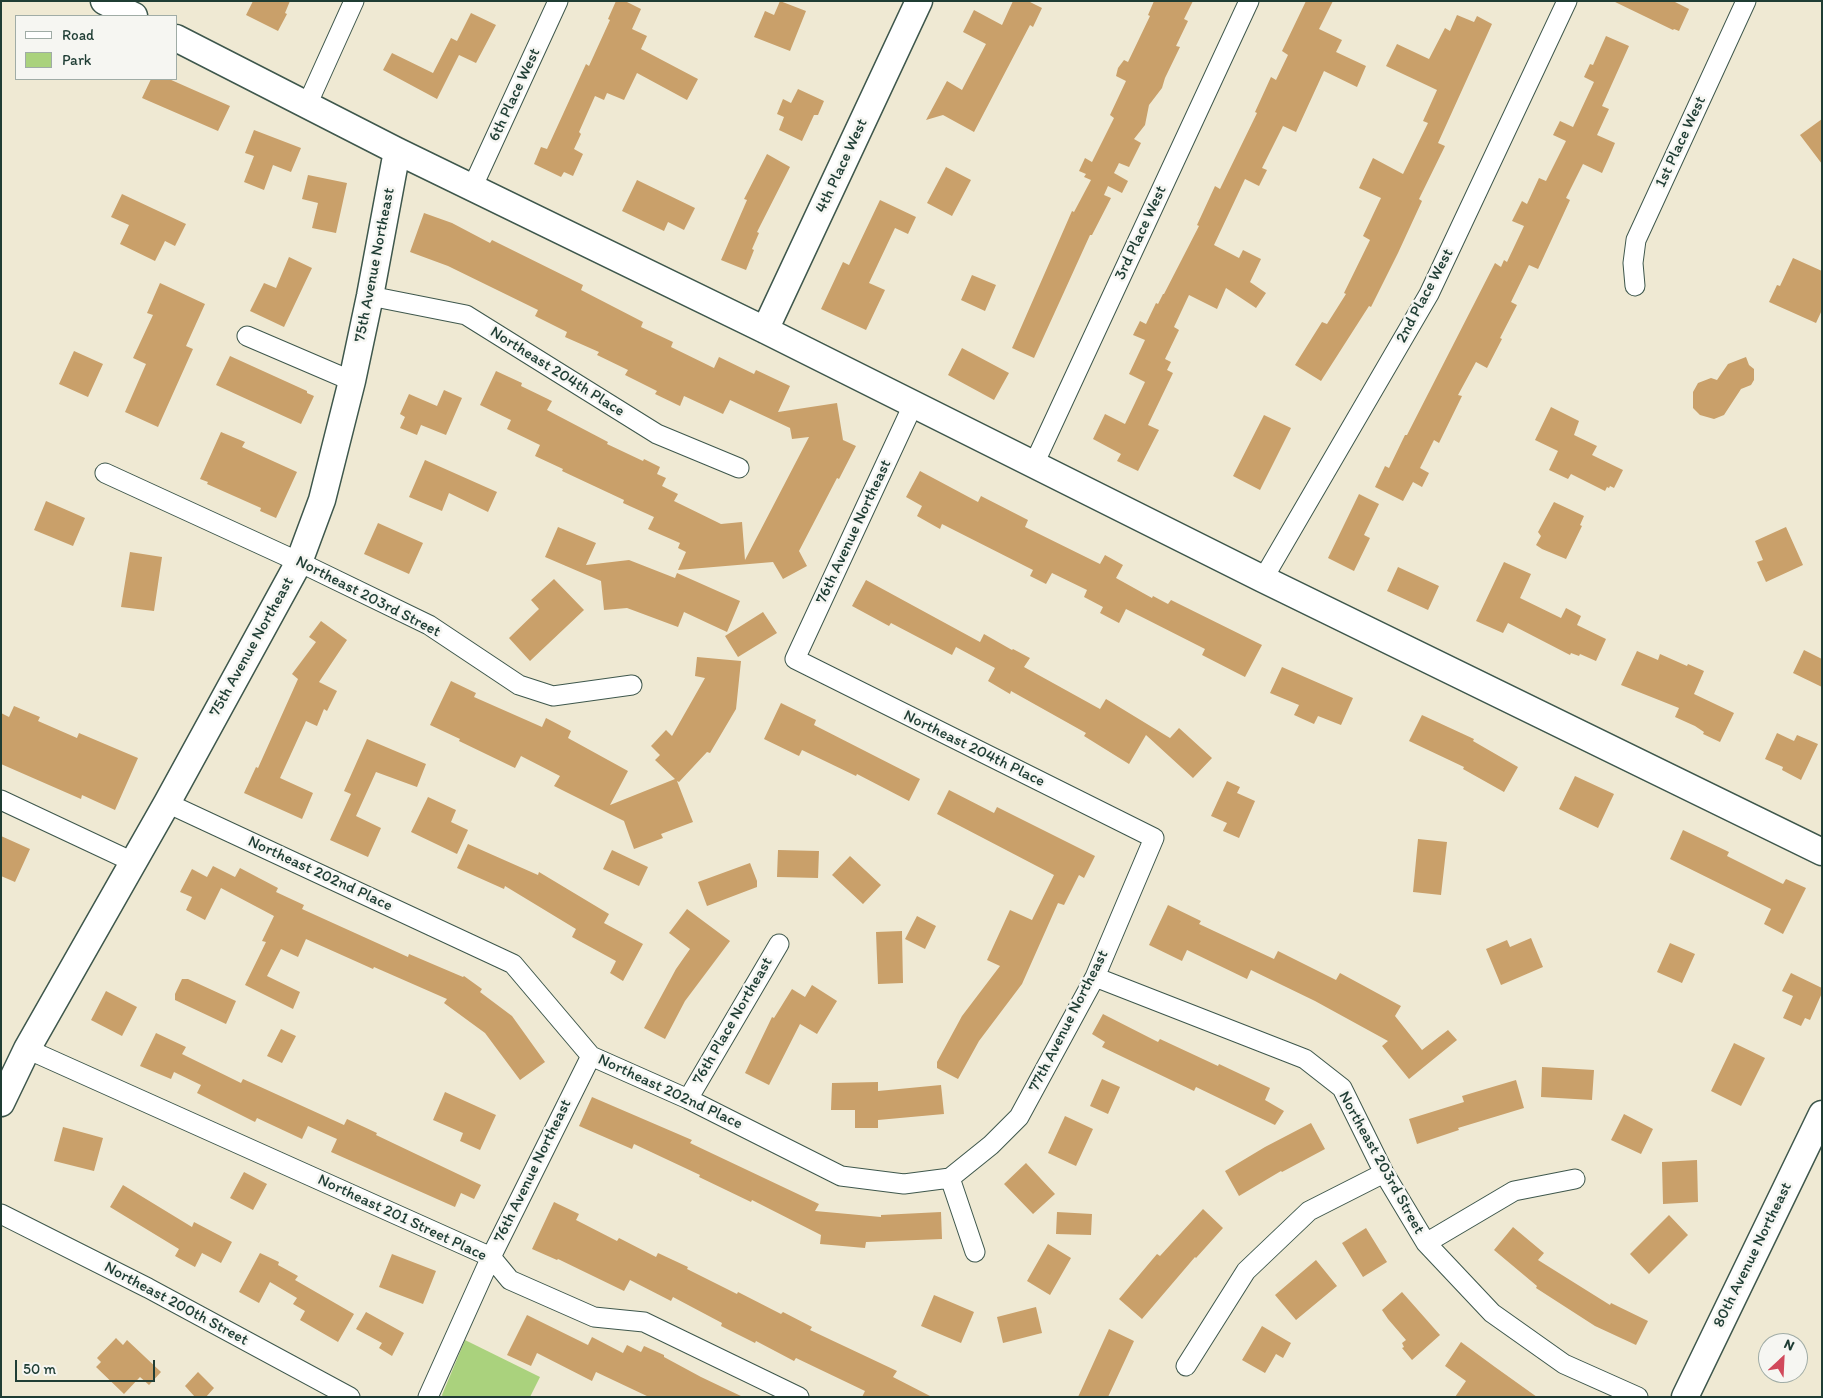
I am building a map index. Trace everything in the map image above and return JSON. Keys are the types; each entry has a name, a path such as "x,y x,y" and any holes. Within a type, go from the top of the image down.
{"street":[{"path":"104,1 132,15"},
{"path":"307,105 354,1"},
{"name":"6th Place West","path":"472,188 558,1"},
{"name":"4th Place West","path":"765,330 919,1"},
{"name":"3rd Place West","path":"1034,464 1249,1"},
{"name":"2nd Place West","path":"1262,579 1429,294 1567,1"},
{"name":"1st Place West","path":"1635,286 1633,263 1636,240 1746,1"},
{"path":"178,39 397,151 765,330 1262,579 1822,852"},
{"name":"75th Avenue Northeast","path":"1,1103 27,1049 167,803 299,562 322,500 352,381 397,151"},
{"name":"Northeast 204th Place","path":"370,296 466,315 657,434 739,468"},
{"path":"247,336 352,381"},
{"name":"76th Avenue Northeast","path":"795,659 913,405"},
{"name":"Northeast 203rd Street","path":"105,473 299,562 429,625 520,685 554,696 632,685"},
{"name":"Northeast 204th Place","path":"795,659 1154,838"},
{"path":"1,800 133,862"},
{"name":"Northeast 202nd Place","path":"167,803 513,964 590,1056 688,1099 841,1176 904,1184 950,1178"},
{"name":"77th Avenue Northeast","path":"950,1178 991,1145 1019,1117 1095,977 1154,838"},
{"name":"76th Place Northeast","path":"688,1099 779,944"},
{"name":"Northeast 203rd Street","path":"1095,977 1305,1059 1342,1088 1384,1173 1426,1243 1492,1313 1564,1364 1638,1397"},
{"name":"Northeast 201 Street Place","path":"27,1049 491,1257 510,1280 594,1317 644,1322 799,1397"},
{"name":"76th Avenue Northeast","path":"428,1397 491,1257 590,1056"},
{"name":"80th Avenue Northeast","path":"1685,1397 1822,1114"},
{"path":"1186,1366 1246,1271 1309,1211 1384,1173"},
{"path":"950,1178 975,1252"},
{"path":"1426,1243 1514,1191 1575,1179"},
{"name":"Northeast 200th Street","path":"1,1214 148,1288 350,1397"}],"green space":[{"path":"465,1340 540,1377 530,1397 443,1397 442,1395"}],"building":[{"path":"253,1 290,1 285,13 287,14 278,31 246,15"},
{"path":"616,1 625,1 641,9 632,29 647,36 641,49 698,79 687,100 637,73 624,100 607,93 604,100 595,96 579,132 581,134 574,149 583,154 573,176 564,172 561,177 534,164 541,147 547,149 586,64 589,66 610,20 608,19"},
{"path":"780,1 806,11 790,51 754,37 765,11 774,15"},
{"path":"1013,1 1028,1 1042,8 1033,27 1030,25 974,132 943,115 926,120 947,81 962,90 986,44 963,32 974,10 1002,25"},
{"path":"1154,1 1193,1 1184,19 1188,21 1176,46 1180,47 1162,88 1149,105 1145,125 1134,139 1141,143 1129,167 1119,163 1114,173 1128,181 1122,193 1108,186 1104,195 1111,198 1092,235 1090,235 1034,358 1012,348 1072,211 1074,212 1091,180 1084,177 1086,174 1079,171 1085,158 1092,162 1114,118 1110,115 1126,81 1116,76 1118,68 1124,60 1128,62 1150,16 1148,15"},
{"path":"1306,1 1333,1 1319,29 1342,40 1336,52 1366,66 1357,87 1324,71 1296,132 1283,126 1262,168 1267,170 1259,186 1245,179 1214,245 1239,258 1243,250 1261,259 1250,282 1266,293 1256,308 1226,288 1217,309 1189,295 1174,327 1179,330 1165,359 1171,362 1167,370 1173,373 1148,425 1159,430 1138,471 1117,461 1121,454 1093,439 1105,414 1125,424 1145,382 1129,374 1145,340 1133,335 1140,321 1146,324 1156,303 1158,304 1164,294 1199,226 1197,225 1215,186 1220,189 1257,113 1255,112 1271,77 1276,80 1288,55 1282,51"},
{"path":"1613,1 1673,1 1689,9 1679,31 1673,30"},
{"path":"471,13 496,25 476,63 459,55 437,99 383,70 392,53 433,73 451,38 457,41"},
{"path":"1457,15 1474,22 1477,16 1492,24 1438,143 1445,146 1419,199 1422,201 1398,253 1371,307 1369,306 1321,381 1295,365 1322,322 1327,324 1346,294 1344,293 1370,240 1363,236 1381,198 1359,188 1373,158 1403,174 1428,123 1423,121 1437,90 1386,66 1397,44 1429,59 1445,28 1450,31"},
{"path":"1606,36 1629,46 1602,106 1609,109 1597,135 1615,143 1610,155 1602,173 1583,164 1566,198 1570,200 1538,269 1529,265 1511,302 1517,305 1487,368 1476,362 1458,395 1462,396 1439,443 1434,440 1420,468 1429,473 1422,487 1413,482 1403,501 1375,487 1385,466 1389,468 1405,435 1407,435 1495,263 1501,267 1504,260 1507,262 1524,226 1512,221 1522,201 1527,204 1539,178 1546,181 1566,141 1553,135 1560,121 1573,127 1594,82 1584,77 1590,64 1593,65"},
{"path":"151,80 171,80 230,106 218,131 142,98"},
{"path":"798,89 824,101 818,115 814,115 802,141 779,130 784,117 777,114 783,99 791,103"},
{"path":"1822,119 1822,164 1800,135"},
{"path":"254,130 301,148 291,172 273,165 264,190 244,182 254,156 245,153"},
{"path":"767,154 790,167 757,232 759,233 746,270 721,260 747,200 744,199"},
{"path":"946,167 971,180 952,216 927,203"},
{"path":"308,175 347,183 336,233 312,228 318,203 302,199"},
{"path":"637,180 695,208 684,230 668,222 664,231 622,211"},
{"path":"122,194 186,224 175,246 165,241 155,261 120,244 129,225 111,217"},
{"path":"880,200 916,217 908,234 895,228 869,283 885,290 866,330 821,309 843,262 849,265"},
{"path":"424,213 452,223 490,243 492,240 583,285 581,290 643,322 641,327 673,342 671,347 714,368 719,357 754,374 756,370 790,386 778,412 837,403 843,440 856,446 799,551 807,566 783,579 773,562 678,570 686,552 678,548 680,543 648,529 654,517 623,503 624,500 535,456 540,445 507,429 511,420 480,405 496,371 522,383 521,386 552,401 547,410 608,442 607,444 660,467 657,474 666,478 662,486 678,494 674,501 721,524 742,522 745,560 809,437 792,439 790,428 730,400 723,414 684,396 680,406 655,394 657,391 625,375 628,370 597,355 599,352 565,337 567,332 535,316 538,310 448,266 410,252"},
{"path":"289,257 312,268 284,327 250,311 264,283 276,288"},
{"path":"1793,258 1822,271 1822,310 1816,323 1769,302 1777,285 1780,286"},
{"path":"972,275 996,285 985,311 961,300"},
{"path":"160,283 205,304 186,346 193,349 158,427 125,412 146,364 133,358 153,315 147,313"},
{"path":"962,348 1009,373 994,400 948,375"},
{"path":"74,351 103,364 88,397 59,384"},
{"path":"230,356 307,391 307,393 314,396 301,424 216,385"},
{"path":"1746,357 1749,365 1754,369 1754,380 1751,385 1741,389 1724,415 1714,419 1700,415 1693,408 1693,392 1698,383 1711,378 1717,380 1728,364"},
{"path":"444,390 462,398 446,435 421,425 417,435 400,428 405,417 400,414 409,394 437,406"},
{"path":"1551,407 1579,421 1574,435 1597,446 1592,455 1623,470 1614,488 1607,487 1605,491 1571,474 1568,479 1549,470 1558,451 1535,440"},
{"path":"1264,415 1291,428 1260,490 1233,476"},
{"path":"221,432 245,442 242,447 297,472 276,518 260,511 261,508 207,484 208,482 200,479"},
{"path":"425,460 497,492 488,512 449,493 442,511 409,497"},
{"path":"920,471 978,502 981,496 1028,520 1025,527 1100,564 1105,555 1123,565 1116,578 1152,598 1153,596 1168,604 1171,600 1262,645 1245,677 1202,655 1205,649 1126,609 1119,623 1100,613 1103,607 1084,597 1087,590 1052,573 1046,584 1030,576 1033,570 942,524 940,529 917,516 922,506 906,497"},
{"path":"1359,494 1379,504 1364,535 1370,538 1354,571 1328,558"},
{"path":"46,501 85,518 73,546 34,530"},
{"path":"1554,502 1584,516 1580,525 1582,526 1566,559 1536,545 1541,536 1538,532"},
{"path":"378,523 423,543 409,574 364,554"},
{"path":"558,527 596,543 586,565 629,560 675,578 677,573 740,601 727,632 684,612 678,627 627,608 604,610 601,581 545,557"},
{"path":"1786,527 1803,565 1766,582 1757,562 1763,560 1755,541"},
{"path":"130,552 162,557 154,611 121,607"},
{"path":"1504,562 1531,574 1520,598 1561,618 1566,608 1581,616 1577,625 1606,639 1596,661 1580,654 1579,656 1571,653 1570,655 1508,623 1503,633 1476,621"},
{"path":"1398,567 1439,586 1428,610 1387,591"},
{"path":"554,579 584,610 530,661 509,638 539,609 531,600"},
{"path":"866,580 980,642 984,634 1030,658 1024,667 1100,709 1106,699 1170,738 1179,728 1212,758 1193,778 1146,735 1129,764 1084,736 1086,733 1011,691 1010,694 988,681 995,668 956,647 952,655 891,623 889,626 852,606"},
{"path":"763,612 777,633 738,657 725,636"},
{"path":"321,621 347,640 319,682 337,691 327,711 324,709 317,726 306,721 280,778 313,793 302,819 244,793 256,767 258,768 298,679 292,674 316,642 309,637"},
{"path":"1804,650 1822,659 1822,687 1793,673"},
{"path":"1637,651 1658,660 1660,654 1704,671 1694,694 1734,713 1720,742 1703,734 1704,732 1695,726 1675,717 1679,708 1621,685"},
{"path":"697,657 741,661 736,709 710,753 707,752 679,782 677,781 693,822 661,834 663,838 634,849 624,821 554,786 560,776 521,756 515,768 430,725 451,681 476,693 474,697 542,727 546,718 571,731 568,738 628,771 610,805 675,779 655,760 660,755 651,746 666,730 672,736 705,678 695,676"},
{"path":"1282,667 1353,698 1341,725 1318,716 1314,724 1294,715 1299,705 1270,693"},
{"path":"781,703 816,720 814,725 920,779 909,801 857,774 856,776 802,750 799,756 764,739"},
{"path":"14,706 40,717 38,721 77,738 79,733 138,758 115,810 82,795 81,799 1,764 1,713 9,717"},
{"path":"1422,715 1474,739 1473,741 1518,767 1504,792 1463,769 1464,767 1409,741"},
{"path":"1777,733 1794,741 1797,735 1818,744 1801,780 1782,770 1783,767 1765,759"},
{"path":"367,739 426,764 417,787 376,772 356,816 381,828 368,857 330,840 351,794 344,791"},
{"path":"1575,776 1614,794 1598,828 1559,809"},
{"path":"1227,781 1240,787 1237,793 1255,801 1239,838 1223,831 1227,823 1211,816"},
{"path":"949,790 994,813 997,807 1095,856 1084,878 1079,875 1064,905 1058,903 1022,984 979,1041 958,1079 937,1068 937,1062 962,1016 1000,966 987,960 1010,910 1032,920 1054,875 937,814"},
{"path":"428,797 456,810 451,822 468,830 457,854 411,832"},
{"path":"1683,830 1729,852 1727,856 1783,884 1786,879 1806,888 1783,934 1764,924 1771,909 1670,859"},
{"path":"1,836 30,849 15,882 1,876"},
{"path":"1418,839 1447,842 1441,895 1413,892"},
{"path":"468,844 538,875 539,872 609,914 604,923 643,944 623,981 610,973 616,961 572,937 576,929 505,886 504,889 457,868"},
{"path":"612,850 648,867 639,886 603,869"},
{"path":"778,850 819,851 818,878 777,877"},
{"path":"850,856 881,885 863,904 832,875"},
{"path":"750,863 757,881 757,887 707,906 698,882"},
{"path":"213,866 235,877 240,868 278,888 276,892 304,905 302,909 408,957 409,954 464,976 482,989 480,992 512,1016 545,1062 520,1080 485,1033 444,1003 447,999 306,939 298,957 281,949 267,976 300,992 293,1009 245,985 266,942 262,941 274,916 221,888 205,920 186,910 192,897 180,892 192,869 207,877"},
{"path":"1168,905 1201,921 1199,924 1274,959 1278,951 1336,980 1340,973 1401,1006 1395,1016 1422,1050 1448,1030 1457,1040 1409,1079 1382,1046 1388,1041 1315,1001 1251,970 1247,979 1187,950 1182,961 1149,945"},
{"path":"687,909 730,941 685,1001 665,1039 644,1028 676,969 690,949 669,933"},
{"path":"917,916 936,926 925,949 905,939"},
{"path":"902,931 903,983 878,984 876,932"},
{"path":"1531,938 1543,967 1501,985 1486,949 1507,940 1510,947"},
{"path":"1670,943 1695,954 1682,983 1657,972"},
{"path":"1791,973 1822,988 1822,993 1810,1020 1805,1018 1801,1026 1783,1018 1793,996 1782,991"},
{"path":"182,979 188,979 236,1001 226,1024 175,1000 175,994"},
{"path":"812,985 837,1001 817,1034 800,1024 769,1085 745,1073 772,1017 774,1018 792,989 805,997"},
{"path":"106,991 137,1007 122,1036 91,1020"},
{"path":"1103,1014 1158,1042 1160,1039 1270,1088 1265,1100 1284,1111 1275,1125 1196,1087 1194,1091 1102,1047 1105,1042 1092,1034"},
{"path":"281,1029 296,1036 282,1063 267,1056"},
{"path":"156,1033 186,1047 182,1054 241,1083 243,1079 344,1125 347,1119 377,1133 376,1135 481,1185 474,1199 461,1193 455,1207 331,1152 337,1139 308,1126 302,1139 257,1118 255,1122 197,1093 201,1085 174,1072 171,1079 140,1066"},
{"path":"1734,1043 1765,1058 1741,1106 1711,1091"},
{"path":"1542,1067 1594,1070 1592,1100 1541,1097"},
{"path":"1102,1079 1120,1087 1108,1114 1090,1106"},
{"path":"1516,1080 1524,1108 1458,1128 1459,1130 1417,1144 1409,1119 1464,1102 1462,1096"},
{"path":"878,1082 878,1091 941,1085 944,1114 878,1120 878,1128 855,1128 855,1110 831,1110 832,1083"},
{"path":"445,1092 496,1115 480,1150 460,1141 463,1133 433,1120"},
{"path":"592,1097 692,1140 690,1143 819,1204 815,1211 881,1217 881,1215 941,1212 942,1239 866,1242 865,1248 820,1244 821,1235 752,1200 751,1202 699,1177 700,1175 634,1144 632,1149 579,1126"},
{"path":"1624,1114 1653,1129 1641,1154 1611,1140"},
{"path":"1065,1116 1093,1129 1076,1166 1048,1153"},
{"path":"1311,1123 1325,1149 1281,1171 1239,1196 1225,1171"},
{"path":"63,1127 103,1138 94,1171 54,1161"},
{"path":"1697,1160 1698,1202 1663,1204 1662,1162"},
{"path":"1026,1163 1055,1194 1033,1214 1004,1184"},
{"path":"244,1172 267,1184 253,1210 230,1198"},
{"path":"123,1185 192,1227 194,1222 232,1242 221,1263 202,1253 195,1267 175,1256 179,1249 110,1207"},
{"path":"554,1202 579,1214 576,1220 617,1241 619,1238 656,1257 658,1253 737,1294 738,1292 781,1314 783,1312 812,1327 810,1330 897,1371 893,1377 932,1397 862,1397 865,1391 796,1358 794,1361 756,1341 755,1343 721,1326 722,1323 673,1297 671,1301 630,1280 624,1291 558,1259 532,1249"},
{"path":"1203,1209 1223,1228 1195,1257 1142,1319 1119,1299 1157,1254 1160,1256"},
{"path":"1057,1212 1092,1214 1091,1235 1056,1234"},
{"path":"1669,1215 1688,1235 1649,1274 1630,1254"},
{"path":"1513,1227 1544,1253 1538,1260 1610,1305 1611,1303 1648,1321 1636,1345 1595,1326 1536,1288 1537,1286 1494,1250"},
{"path":"1366,1228 1387,1262 1363,1277 1342,1243"},
{"path":"1048,1244 1071,1258 1050,1295 1027,1281"},
{"path":"260,1253 279,1262 278,1265 298,1276 295,1280 354,1314 338,1342 300,1320 305,1311 293,1304 297,1298 270,1282 259,1303 239,1292"},
{"path":"392,1254 436,1271 423,1304 379,1287"},
{"path":"1316,1260 1337,1286 1296,1320 1275,1295"},
{"path":"1402,1292 1440,1335 1412,1360 1402,1348 1404,1347 1402,1343 1406,1340 1382,1310"},
{"path":"934,1295 974,1312 961,1343 921,1326"},
{"path":"1036,1307 1042,1333 1003,1343 997,1317"},
{"path":"366,1312 404,1333 392,1356 379,1348 382,1343 356,1329"},
{"path":"527,1315 588,1345 592,1337 623,1353 627,1345 641,1352 644,1346 743,1397 649,1397 596,1372 592,1381 537,1353 531,1366 507,1355"},
{"path":"1262,1326 1291,1343 1283,1358 1276,1354 1265,1373 1242,1360"},
{"path":"1109,1329 1134,1341 1108,1397 1078,1397"},
{"path":"116,1338 123,1345 127,1340 161,1372 149,1385 140,1377 124,1394 96,1367 101,1362 97,1358"},
{"path":"1461,1342 1537,1397 1455,1397 1466,1381 1445,1366"},
{"path":"198,1372 214,1388 206,1397 195,1397 185,1386"}]}
